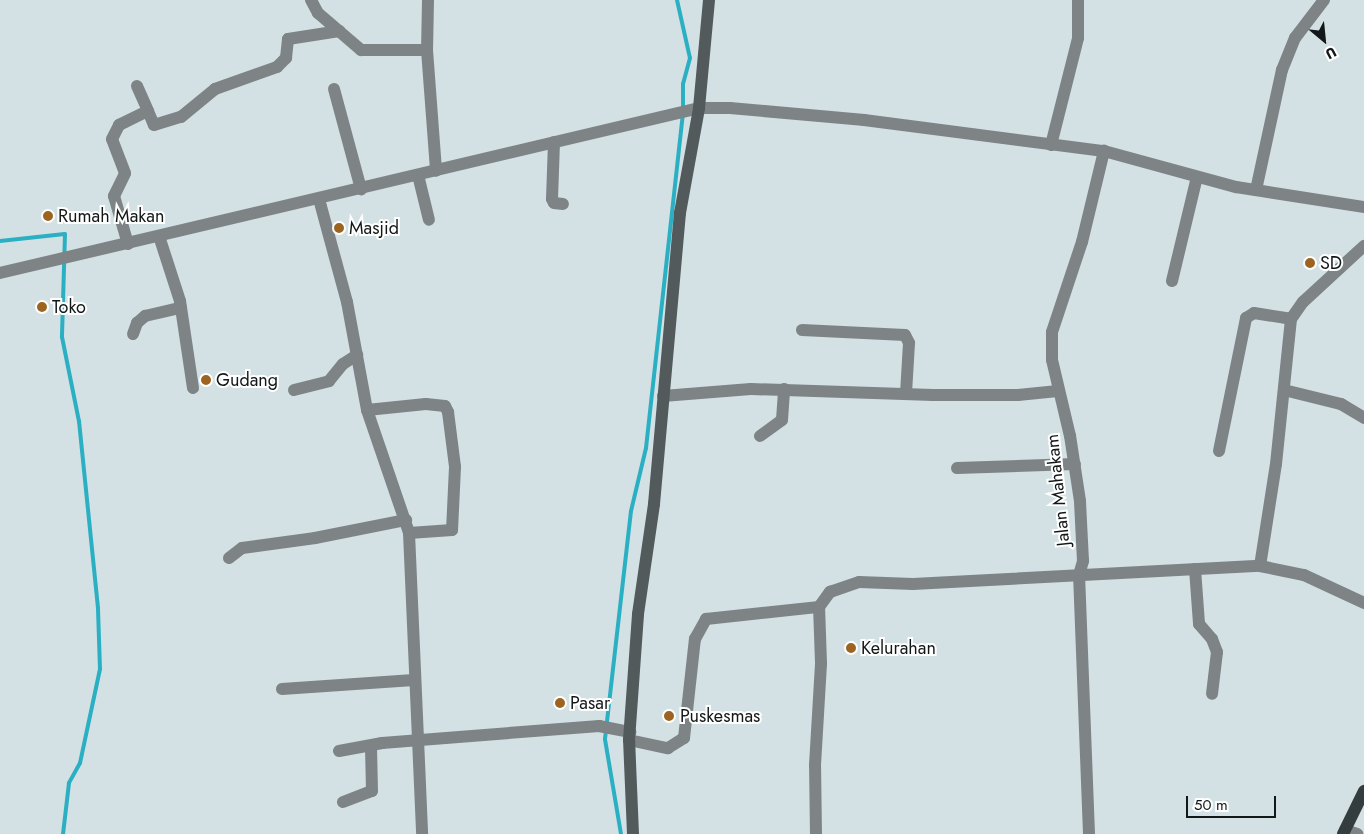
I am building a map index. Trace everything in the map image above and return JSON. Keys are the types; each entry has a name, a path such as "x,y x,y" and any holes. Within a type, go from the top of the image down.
{"main road":[{"path":"1348,833 1364,791"}],"street":[{"path":"311,0 318,13 361,50 427,50"},
{"path":"428,0 427,50 436,171"},
{"path":"633,834 630,736 638,614 654,504 680,213 709,0"},
{"path":"1051,145 1076,44 1078,0"},
{"path":"1256,190 1282,70 1295,38 1324,0"},
{"path":"138,86 154,124 181,117 215,90 277,67 286,58 288,39 339,31"},
{"path":"334,89 361,189"},
{"path":"0,273 695,109 730,108 855,119 1104,151 1198,177 1256,190 1364,207"},
{"path":"128,244 114,196 125,173 112,133 119,125 148,111"},
{"path":"554,142 552,199 554,203 563,204"},
{"name":"Jalan Mahakam","path":"1090,834 1079,575 1083,550 1075,464 1052,360 1052,332 1082,242 1104,151"},
{"path":"418,175 429,220"},
{"path":"1172,281 1198,177"},
{"path":"319,199 347,302 367,410 410,533 414,577 414,680 422,834"},
{"path":"159,236 181,308 193,388"},
{"path":"1260,566 1284,390 1291,319 1303,302 1364,246"},
{"path":"133,334 142,318 181,308"},
{"path":"1219,451 1246,318 1254,313 1291,319"},
{"path":"802,330 905,335 908,343 906,394"},
{"path":"294,390 329,382 343,364 357,355"},
{"path":"663,396 784,389 906,394 1018,395 1058,392"},
{"path":"760,436 782,420 784,389"},
{"path":"1284,390 1341,404 1364,418"},
{"path":"367,410 439,404 445,406 448,412 455,467 452,530 410,533"},
{"path":"957,468 1075,464"},
{"path":"229,558 242,548 315,538 406,520"},
{"path":"338,751 371,746 604,727 668,748 684,738 694,639 702,621 714,616 818,607 830,592 859,582 913,584 1260,566 1304,575 1364,603"},
{"path":"1195,570 1199,624 1212,639 1217,652 1212,694"},
{"path":"816,834 822,625 818,607"},
{"path":"282,688 414,680"},
{"path":"343,802 372,791 371,746"}],"waterway":[{"path":"677,0 690,58 683,84 683,109"},
{"path":"621,834 605,739 631,511 646,448 683,115"},
{"path":"0,241 65,234 62,337 79,421 98,609 100,669 80,763 69,783 63,834"}],"place":[{"name":"Rumah Makan","path":"48,216"},
{"name":"Masjid","path":"339,228"},
{"name":"SD","path":"1310,263"},
{"name":"Toko","path":"42,307"},
{"name":"Gudang","path":"206,380"},
{"name":"Kelurahan","path":"851,648"},
{"name":"Pasar","path":"560,703"},
{"name":"Puskesmas","path":"669,716"}]}
